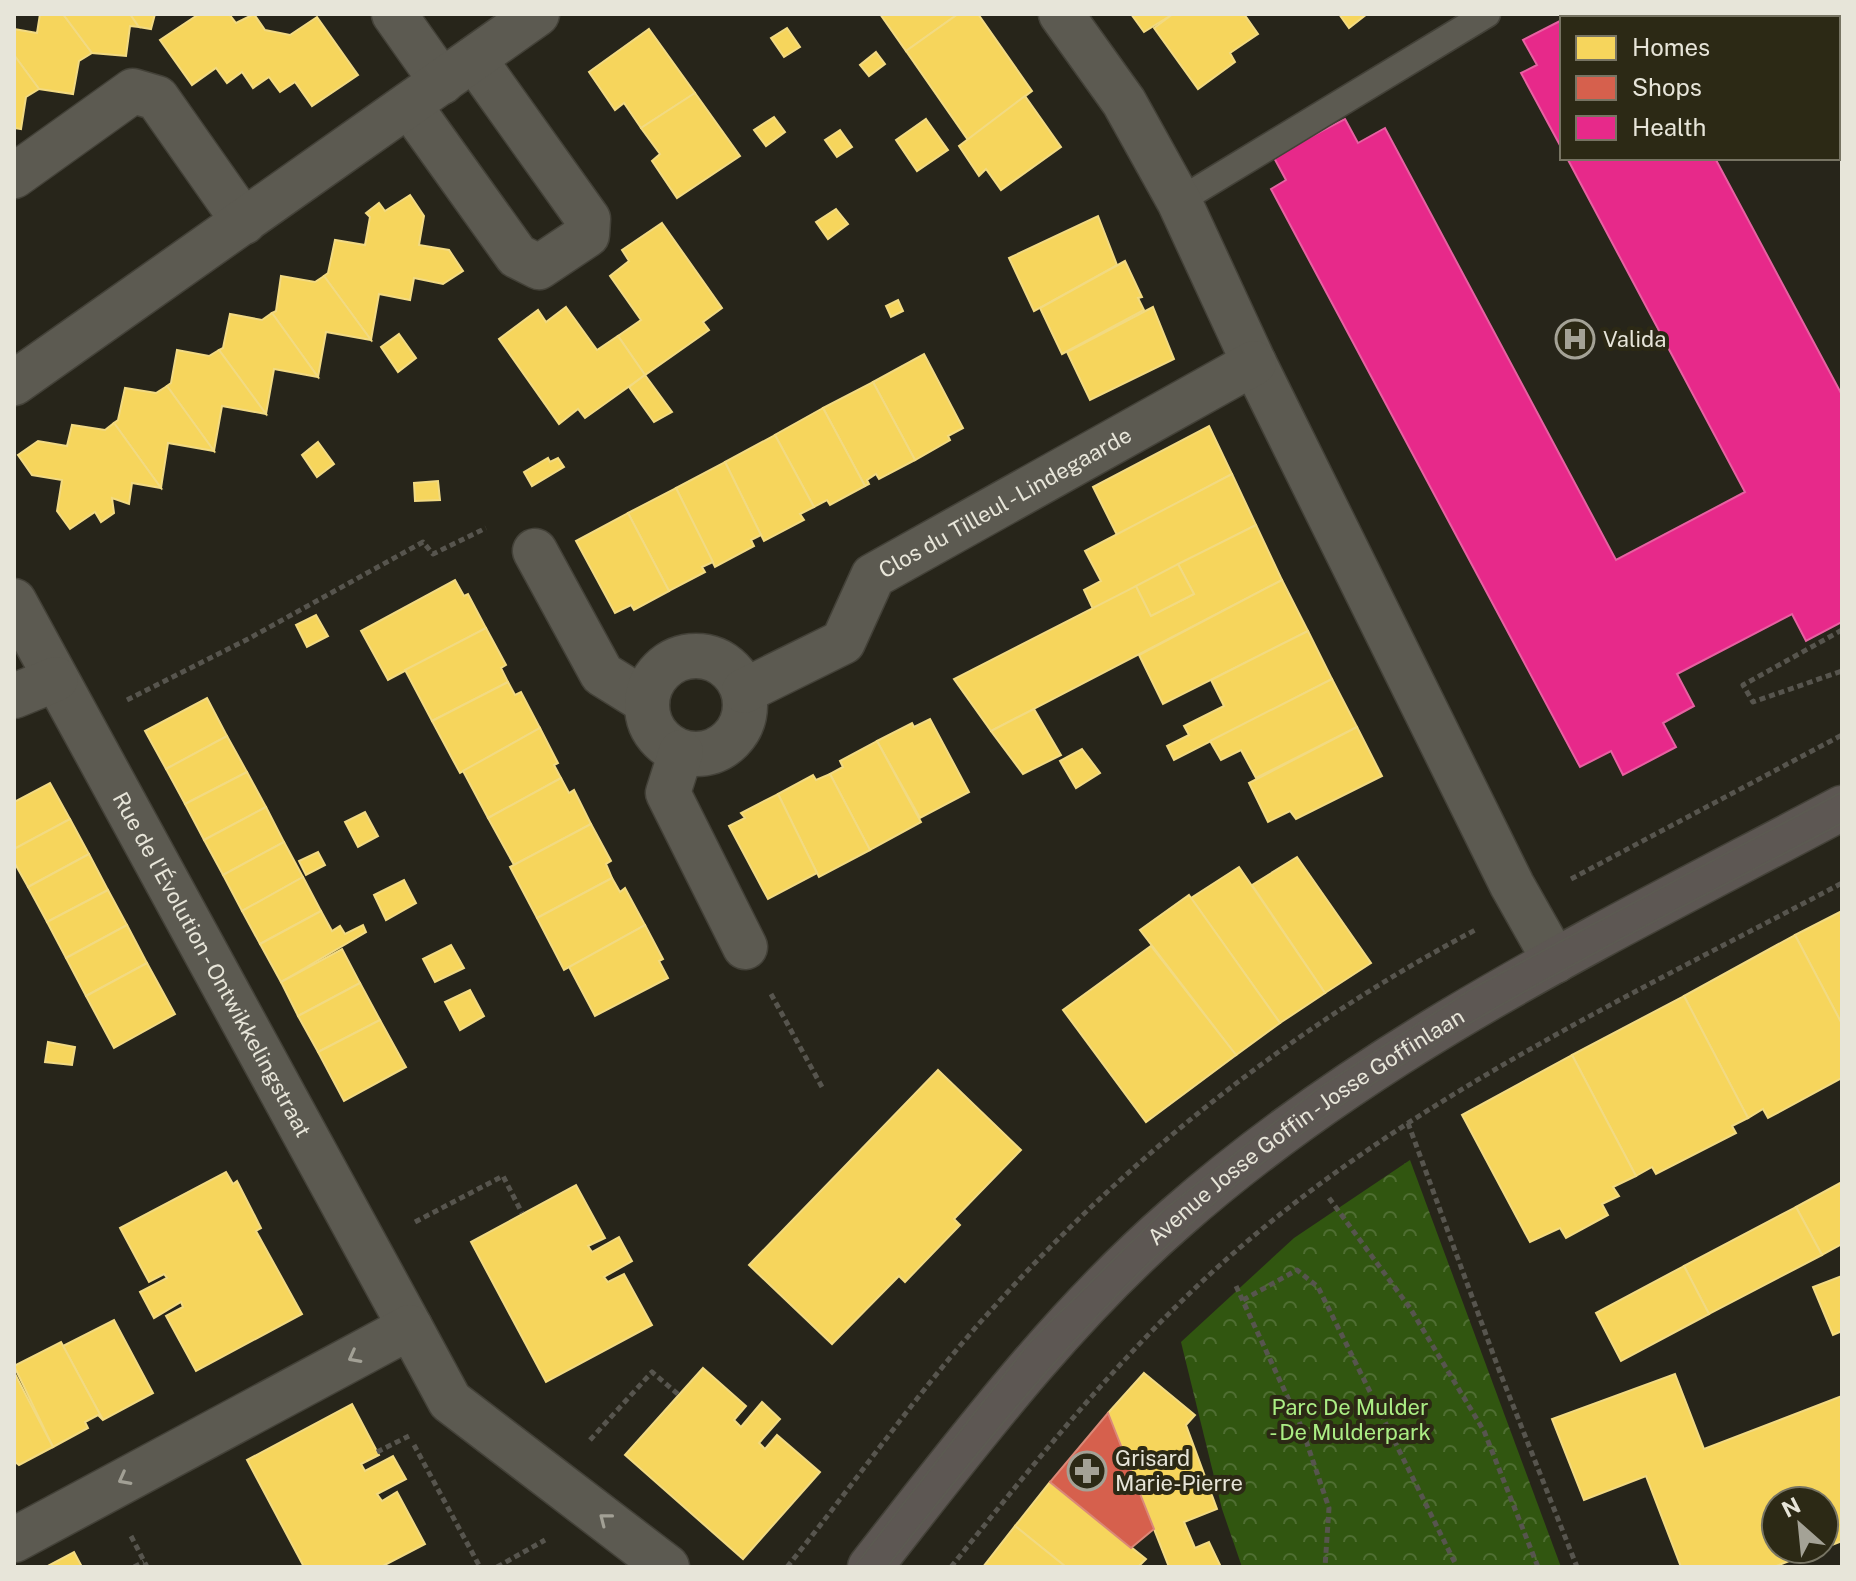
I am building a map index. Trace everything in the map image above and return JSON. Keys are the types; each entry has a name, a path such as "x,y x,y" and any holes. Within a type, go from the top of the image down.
{"main road":[{"name":"Avenue Josse Goffin - Josse Goffinlaan","path":"870,1567 1041,1353 1173,1220 1317,1105 1480,1001 1842,808"}],"street":[{"path":"394,14 442,82"},
{"path":"14,383 537,14"},
{"path":"1061,14 1124,102 1179,201 1254,363 1524,905 1555,961"},
{"path":"14,176 133,91 157,98 244,222"},
{"name":"Clos du Tilleul - Lindegaarde","path":"744,691 843,642 873,576 1254,363"},
{"path":"535,551 602,674 647,702"},
{"name":"Rue de l'Évolution - Ontwikkelingstraat","path":"14,601 450,1401 667,1567"},
{"path":"690,655 713,658 733,671 744,691 744,712 737,732 722,746 702,754 681,752 663,741 650,725 647,702 653,680 669,663 690,655"},
{"path":"14,696 56,679"},
{"path":"681,752 668,793 745,947"},
{"path":"14,1540 410,1327"}],"lane":[{"path":"1179,201 1487,14"}],"path":[{"path":"79,723 248,639 423,542 433,554 516,513 535,551"},
{"path":"1842,630 1743,685 1753,702 1842,671"},
{"path":"1524,905 1842,735"},
{"path":"951,1567 1088,1396 1222,1264 1324,1181 1408,1123 1514,1059 1842,883"},
{"path":"745,947 822,1087"},
{"path":"1408,1123 1499,1370 1577,1567"},
{"path":"368,1247 503,1176 522,1213"},
{"path":"1329,1198 1410,1308 1484,1431 1538,1567"},
{"path":"1243,1300 1297,1270 1318,1287 1457,1567"},
{"path":"1236,1286 1301,1426 1329,1508 1325,1567"},
{"path":"554,1479 652,1372 679,1395"},
{"path":"377,1452 409,1436 480,1567"},
{"path":"134,1567 144,1562"}],"green space":[{"name":"Parc De Mulder - De Mulderpark","path":"1410,1160 1561,1567 1242,1567 1222,1509 1181,1342 1294,1238"}],"building: Homes":[{"path":"40,14 63,14 92,53 79,61 73,94 39,89 14,55 14,29 37,33"},
{"path":"63,14 130,14 139,27 130,26 126,56 92,53"},
{"path":"130,14 155,14 151,29 139,27"},
{"path":"199,14 229,14 236,23 254,14 265,30 290,35 317,17 358,75 312,106 295,82 280,92 269,77 253,88 242,72 227,83 216,68 192,85 160,40"},
{"path":"880,14 958,14 906,51"},
{"path":"958,14 978,14 1032,91 968,140 906,51"},
{"path":"1131,14 1173,14 1144,32"},
{"path":"1173,14 1244,14 1258,34 1230,53 1235,62 1198,89 1154,28"},
{"path":"1339,14 1367,14 1349,28"},
{"path":"787,28 800,47 784,57 771,38"},
{"path":"649,29 695,93 641,128 624,103 615,110 589,72"},
{"path":"876,52 885,64 869,76 860,65"},
{"path":"14,55 39,89 26,97 21,129 14,128"},
{"path":"695,93 740,156 677,198 652,161 660,154 641,128"},
{"path":"1025,96 1061,147 1001,190 986,169 979,176 959,146"},
{"path":"774,117 785,132 766,146 754,130"},
{"path":"926,119 948,150 917,171 896,140"},
{"path":"840,130 852,147 837,157 825,140"},
{"path":"410,195 424,216 419,245 449,250 463,271 443,284 414,278 410,300 379,294 371,340 324,276 328,273 335,240 365,245 370,217 366,213 379,203 385,211"},
{"path":"836,209 848,224 828,239 816,222"},
{"path":"1098,216 1117,265 1034,311 1009,258"},
{"path":"662,223 722,308 703,322 709,330 645,375 618,336 641,320 610,276 629,261 622,250"},
{"path":"1125,261 1142,297 1138,298 1144,310 1062,354 1040,308"},
{"path":"281,276 315,282 324,276 371,340 326,332 318,377 272,313 276,311"},
{"path":"898,300 903,311 891,317 886,306"},
{"path":"566,307 597,350 618,336 645,375 585,418 578,409 559,424 499,339 538,310 546,322"},
{"path":"1153,307 1174,359 1090,400 1067,352"},
{"path":"272,313 318,377 274,369 266,414 219,350 223,348 230,314 262,320"},
{"path":"399,334 416,358 398,372 381,347"},
{"path":"177,350 209,356 219,350 266,414 222,406 214,451 167,386 171,383"},
{"path":"924,354 963,428 948,436 950,440 915,460 873,382"},
{"path":"645,375 672,412 654,422 629,387"},
{"path":"873,382 915,460 879,479 876,474 867,480 869,484 865,486 823,408"},
{"path":"167,386 214,451 168,443 161,488 114,423 118,420 125,388 156,393"},
{"path":"823,408 865,486 830,505 827,500 814,507 775,435"},
{"path":"114,423 161,488 132,483 129,504 112,498 114,513 101,522 95,512 70,529 57,511 62,480 32,475 18,455 38,441 67,446 72,425 105,430"},
{"path":"1209,426 1232,474 1117,535 1093,487"},
{"path":"775,435 814,507 800,514 804,520 764,541 725,462"},
{"path":"318,442 334,464 317,477 302,455"},
{"path":"548,458 550,462 558,458 564,467 532,486 524,472"},
{"path":"725,462 761,535 751,540 754,546 715,567 676,488"},
{"path":"1232,474 1256,525 1093,609 1084,590 1101,581 1085,551"},
{"path":"438,481 440,500 415,501 414,483"},
{"path":"676,488 713,562 702,567 705,572 669,591 628,513"},
{"path":"628,513 669,591 634,610 631,605 615,613 576,541"},
{"path":"1256,525 1282,580 991,731 954,679 1136,586 1151,616 1194,594 1178,564"},
{"path":"1178,564 1194,594 1151,616 1136,586"},
{"path":"455,580 464,596 468,594 486,628 388,680 361,631"},
{"path":"1282,580 1308,631 1163,704 1139,655"},
{"path":"316,615 328,636 307,647 296,625"},
{"path":"486,628 506,665 501,668 508,682 432,721 405,670"},
{"path":"1308,631 1332,679 1174,760 1167,746 1189,735 1184,726 1224,706 1211,680"},
{"path":"1332,679 1357,727 1256,778 1241,750 1221,760 1210,741"},
{"path":"508,682 515,695 521,692 540,728 460,773 432,721"},
{"path":"207,698 227,736 166,769 145,731"},
{"path":"1034,709 1061,755 1023,774 991,731"},
{"path":"930,719 969,792 920,818 877,741 912,723 914,727"},
{"path":"1357,727 1382,776 1296,819 1290,811 1268,822 1249,783"},
{"path":"540,728 558,763 554,765 561,778 488,818 463,771"},
{"path":"227,736 247,772 185,804 166,769"},
{"path":"877,741 921,822 870,850 830,774 843,767 840,761"},
{"path":"1082,749 1100,773 1076,788 1060,761"},
{"path":"247,772 266,807 204,840 185,804"},
{"path":"830,774 870,850 819,877 778,794 813,775 816,780"},
{"path":"561,778 569,793 574,790 591,824 514,865 488,818"},
{"path":"50,783 70,819 14,849 14,802"},
{"path":"778,794 817,873 768,899 729,826 745,818 741,813"},
{"path":"266,807 284,842 223,875 204,840"},
{"path":"365,812 378,836 358,847 345,822"},
{"path":"70,819 89,854 28,887 14,862 14,849"},
{"path":"591,824 611,861 606,864 612,878 537,918 510,867"},
{"path":"284,842 303,877 242,911 223,875"},
{"path":"318,852 325,865 306,875 299,861"},
{"path":"89,854 108,890 47,922 28,887"},
{"path":"1297,857 1371,963 1325,993 1252,885"},
{"path":"1239,867 1325,993 1280,1023 1191,898"},
{"path":"303,877 321,911 260,944 242,911"},
{"path":"612,878 620,892 625,888 645,925 564,970 537,918"},
{"path":"404,880 416,903 386,920 374,895"},
{"path":"108,890 127,925 66,958 47,922"},
{"path":"1189,895 1280,1023 1236,1055 1140,930"},
{"path":"321,911 332,931 340,926 345,934 363,925 366,932 281,982 260,944"},
{"path":"1842,911 1842,1024 1795,935"},
{"path":"127,925 147,963 86,996 66,958"},
{"path":"645,925 663,959 659,961 668,978 595,1016 569,967"},
{"path":"1795,935 1842,1024 1842,1078 1768,1118 1763,1109 1748,1118 1684,996"},
{"path":"451,945 464,968 435,982 423,959"},
{"path":"1151,946 1236,1055 1146,1122 1063,1010"},
{"path":"342,949 360,983 298,1016 281,982"},
{"path":"147,963 175,1014 114,1048 86,996"},
{"path":"360,983 380,1020 318,1052 298,1016"},
{"path":"470,990 484,1016 460,1030 445,1002"},
{"path":"1684,996 1748,1118 1732,1126 1736,1133 1656,1174 1652,1167 1636,1176 1572,1055"},
{"path":"380,1020 406,1067 344,1101 318,1052"},
{"path":"48,1042 75,1047 72,1065 45,1062"},
{"path":"1572,1055 1636,1176 1613,1187 1619,1196 1602,1204 1608,1215 1566,1238 1560,1228 1530,1242 1462,1115"},
{"path":"938,1070 1021,1150 954,1219 960,1225 905,1282 899,1276 832,1344 749,1265"},
{"path":"226,1172 233,1184 237,1181 261,1228 256,1231 302,1314 196,1371 166,1316 183,1307 181,1302 154,1318 140,1292 167,1278 164,1274 149,1282 120,1228"},
{"path":"1842,1182 1842,1244 1822,1255 1796,1207"},
{"path":"576,1185 605,1238 588,1246 592,1252 619,1237 632,1261 604,1277 608,1282 624,1274 652,1325 546,1382 471,1242"},
{"path":"1796,1207 1822,1255 1709,1314 1684,1266"},
{"path":"1684,1266 1709,1314 1621,1361 1596,1313"},
{"path":"1842,1276 1842,1331 1833,1335 1813,1287"},
{"path":"114,1320 153,1393 103,1420 63,1346"},
{"path":"61,1342 103,1420 98,1415 85,1422 88,1428 53,1447 14,1366"},
{"path":"703,1368 746,1406 734,1420 741,1427 762,1402 780,1419 759,1443 765,1449 777,1435 820,1472 743,1559 625,1455"},
{"path":"14,1372 53,1447 19,1465 14,1461"},
{"path":"1144,1373 1195,1415 1186,1425 1217,1509 1184,1522 1195,1548 1209,1542 1221,1567 1169,1567 1108,1413"},
{"path":"1675,1374 1704,1449 1842,1396 1842,1541 1840,1485 1760,1485 1760,1565 1779,1565 1681,1567 1646,1476 1584,1500 1552,1419"},
{"path":"352,1404 379,1455 361,1464 365,1471 393,1456 406,1479 377,1494 382,1501 397,1492 425,1544 381,1567 304,1567 247,1460"},
{"path":"1050,1482 1146,1559 1138,1567 1066,1567 1015,1526"},
{"path":"1015,1526 1066,1567 983,1567"},
{"path":"74,1552 82,1567 46,1567"}],"building: Shops":[{"path":"1108,1413 1154,1529 1131,1548 1050,1482"}],"building: Health":[{"path":"1614,14 1615,16 1570,16"},
{"path":"1842,14 1842,83 1840,16 1823,16"},
{"path":"1560,21 1560,145 1521,73 1537,65 1523,40"},
{"path":"1345,119 1358,143 1385,128 1616,560 1745,492 1568,160 1716,160 1842,395 1842,622 1806,641 1792,614 1677,674 1694,706 1663,723 1676,747 1623,775 1611,751 1580,767 1271,189 1286,180 1273,156"}],"tram line":[{"path":"854,1567 1029,1343 1165,1209 1316,1090 1473,988 1842,792"},
{"path":"887,1567 1009,1416 1094,1319 1186,1228 1304,1131 1376,1081 1529,989 1842,823"}],"place":[{"name":"Valida","path":"1575,339"},
{"name":"Grisard Marie-Pierre","path":"1087,1471"}]}
